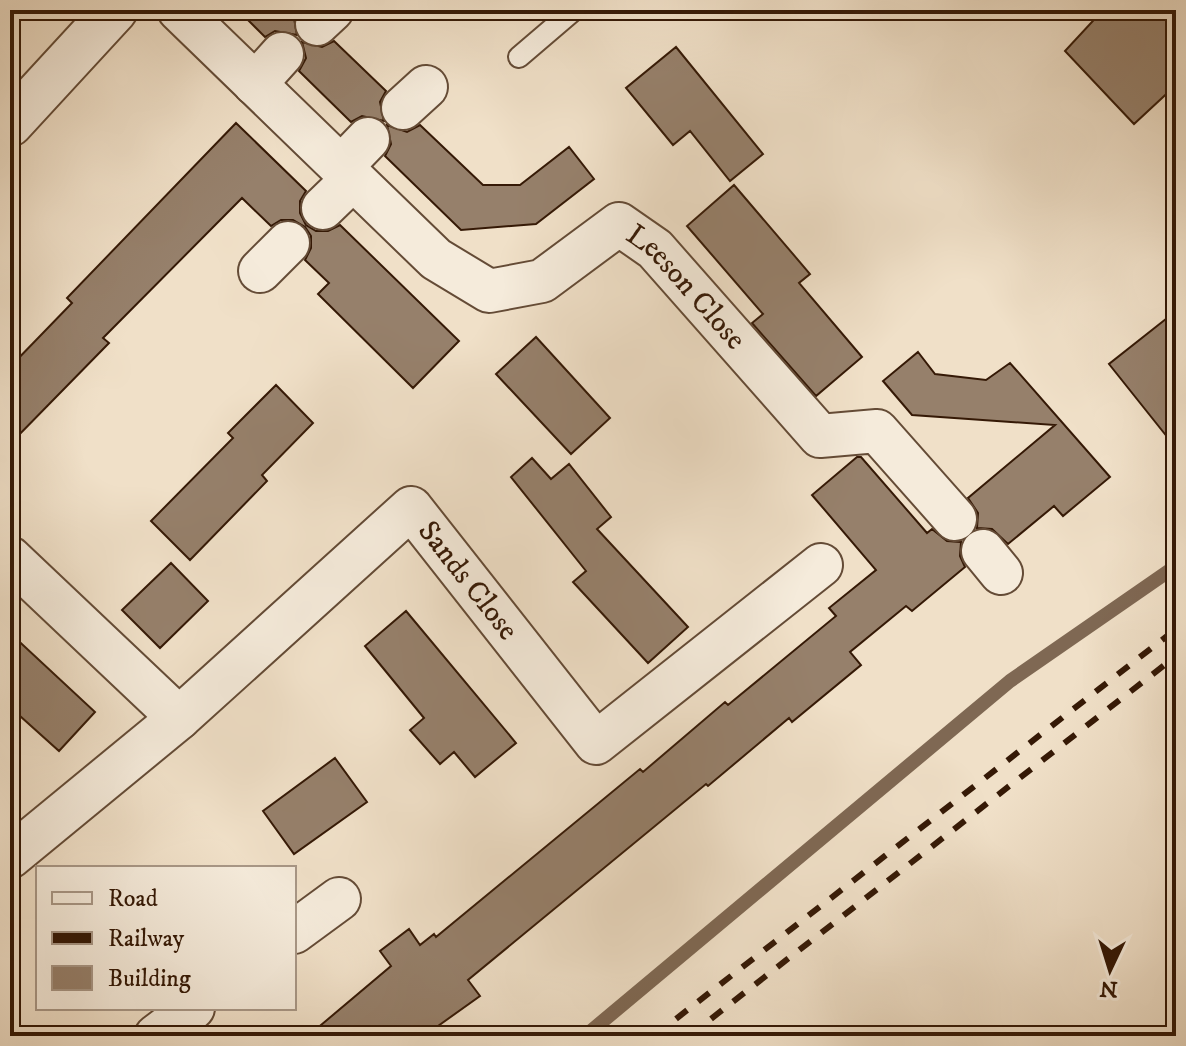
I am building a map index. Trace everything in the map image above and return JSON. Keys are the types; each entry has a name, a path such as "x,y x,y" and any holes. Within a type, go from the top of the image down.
{"street":[{"path":"10,124 115,10"},
{"name":"Leeson Close","path":"179,10 269,69 354,162 436,259 489,291 542,281 619,224 655,249 820,436 877,431 955,519"},
{"path":"323,208 354,162"},
{"name":"Sands Close","path":"179,718 411,508 596,743 821,565"},
{"path":"10,558 179,718 10,857"},
{"path":"296,931 339,899"},
{"path":"156,1036 190,1010"}],"lane":[{"path":"519,57 574,10"}],"building":[{"path":"238,10 298,10 294,18 297,35 275,31 265,37"},
{"path":"1103,10 1176,10 1176,85 1134,124 1065,51"},
{"path":"334,41 386,91 380,102 384,121 362,116 351,122 299,71 306,58 302,42 322,47"},
{"path":"676,47 763,154 730,181 690,131 673,145 626,88"},
{"path":"236,123 306,191 300,201 300,213 306,225 316,231 328,231 340,225 459,341 413,388 318,294 329,283 305,260 311,248 311,236 305,227 293,220 281,220 271,226 242,198 103,338 109,343 10,444 10,367 72,303 67,298"},
{"path":"387,125 407,132 420,125 483,185 520,185 569,147 594,179 536,224 461,230 385,156 391,144"},
{"path":"734,185 810,274 799,283 862,357 816,396 752,323 763,314 687,226"},
{"path":"1176,311 1176,448 1109,364"},
{"path":"536,337 610,418 571,454 496,374"},
{"path":"918,352 935,374 986,380 1010,363 1110,477 1063,516 1054,506 1008,544 992,529 977,528 978,513 968,498 1055,425 912,415 883,381"},
{"path":"276,385 313,423 262,475 267,481 190,560 151,521 233,438 228,433"},
{"path":"857,457 861,457 927,533 932,529 947,541 961,542 960,556 965,567 912,611 906,606 850,652 861,665 792,722 789,718 708,786 706,784 468,980 480,996 424,1036 308,1036 391,966 380,951 409,929 420,945 434,934 436,937 640,769 643,772 725,702 728,705 836,616 829,608 876,570 812,495"},
{"path":"532,458 551,479 569,464 611,517 597,529 688,627 648,663 573,582 586,571 511,477"},
{"path":"171,563 208,601 160,648 122,610"},
{"path":"406,611 516,743 475,777 454,752 440,764 410,730 424,718 365,646"},
{"path":"10,633 95,712 59,751 10,707"},
{"path":"335,758 367,802 294,854 263,811"}],"waterway":[{"path":"585,1036 1010,681 1176,566"}],"railway":[{"path":"654,1036 1176,629"},
{"path":"689,1036 1176,656"}]}
